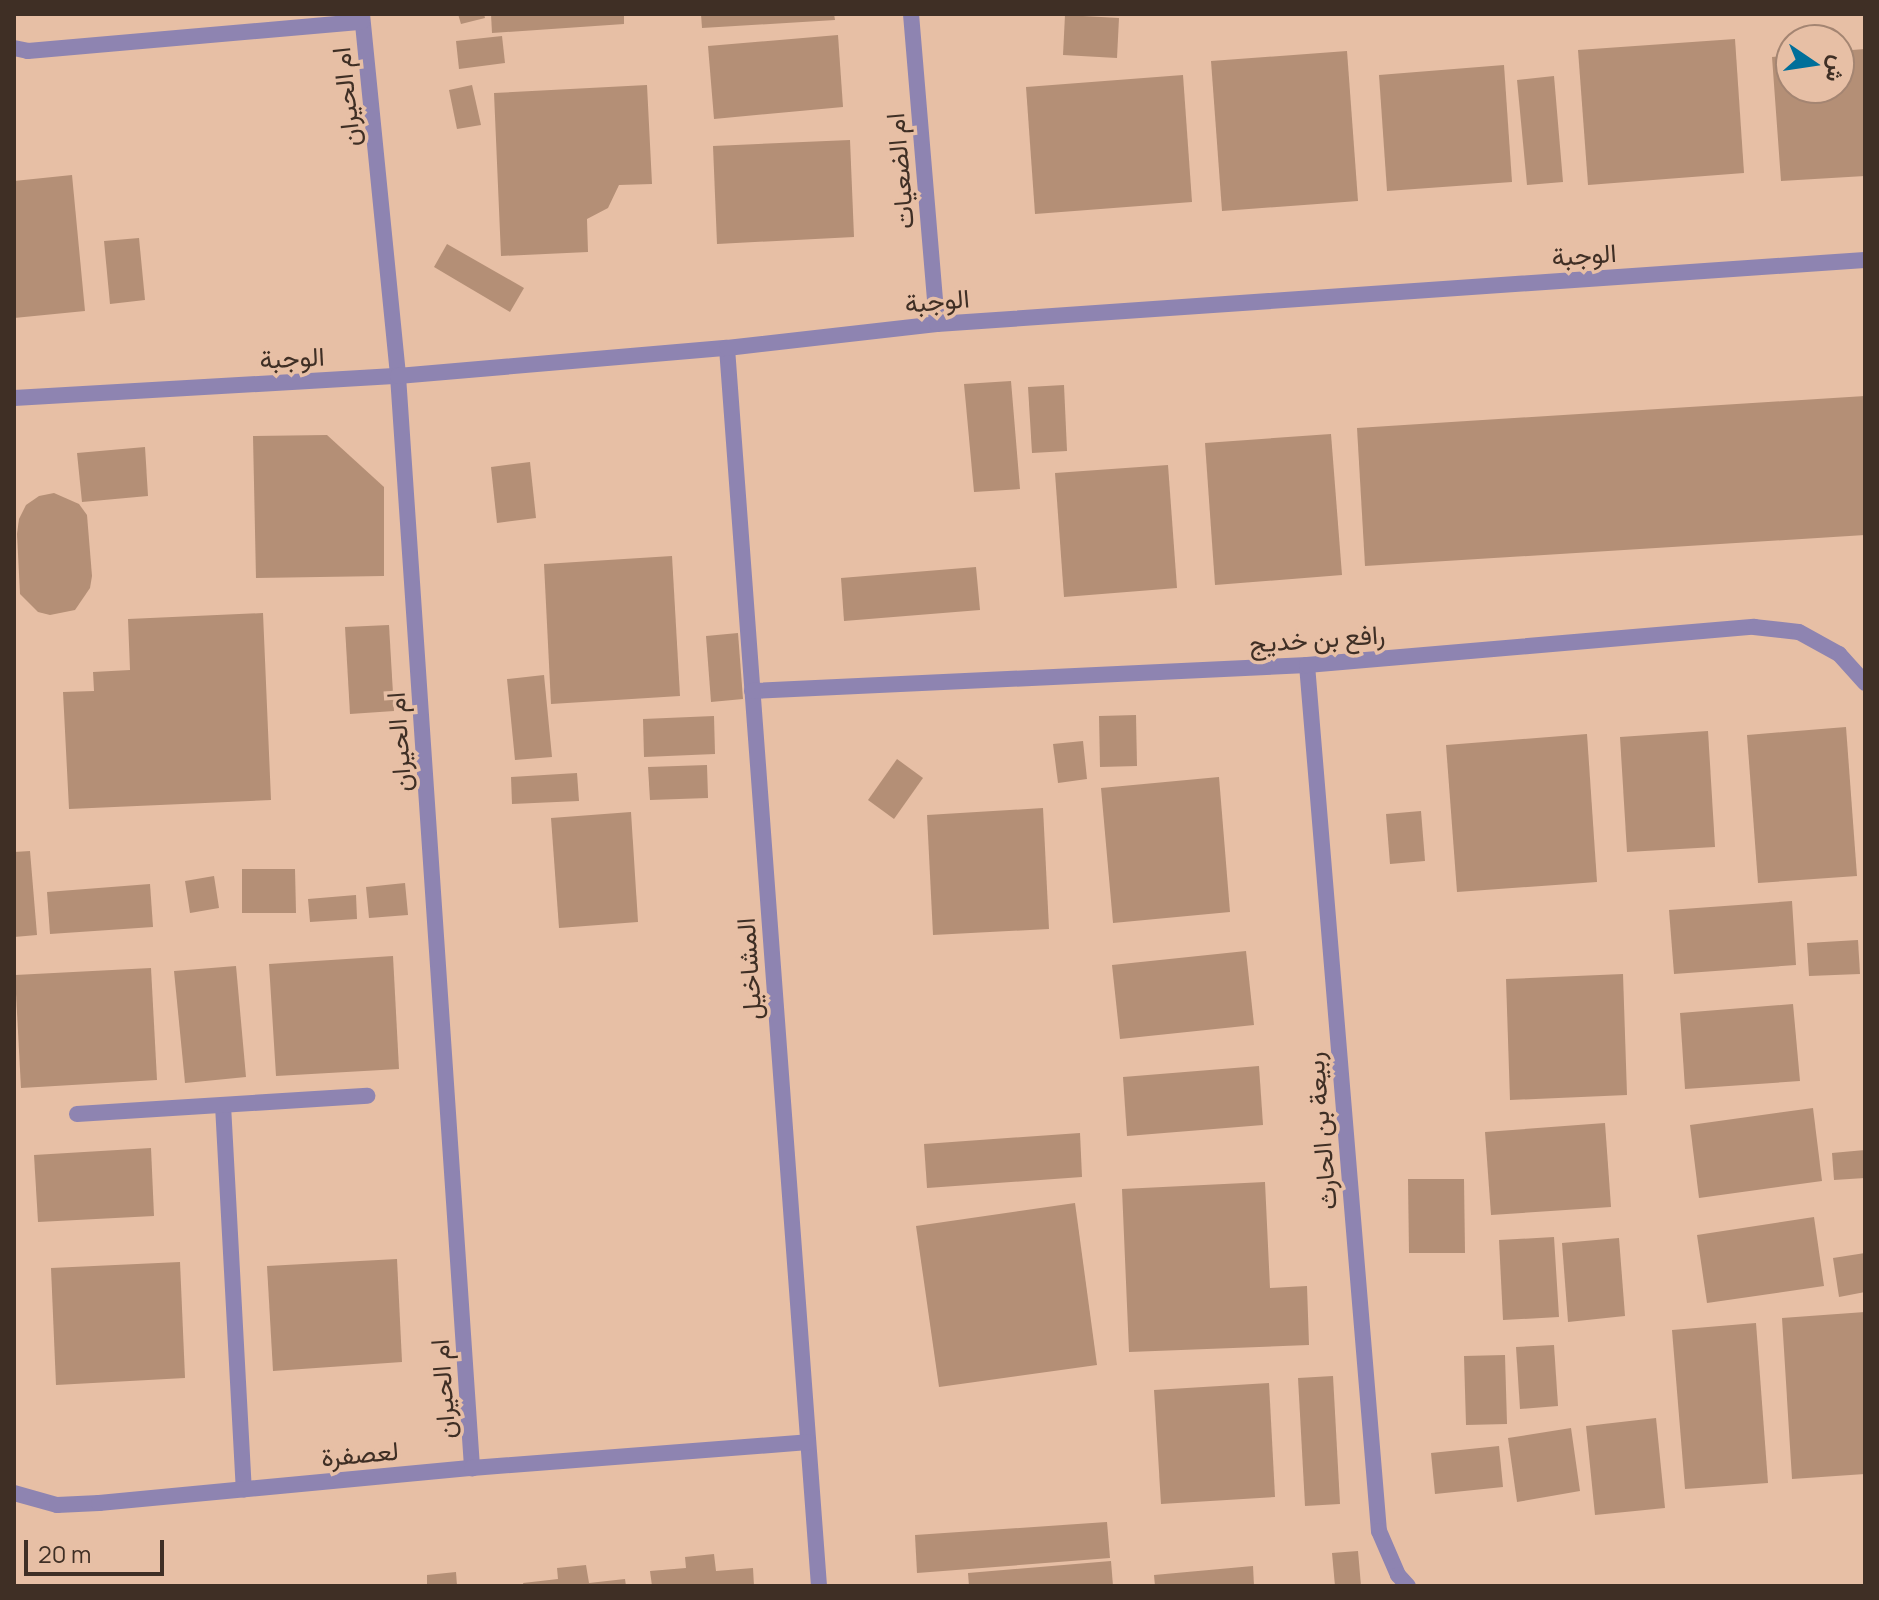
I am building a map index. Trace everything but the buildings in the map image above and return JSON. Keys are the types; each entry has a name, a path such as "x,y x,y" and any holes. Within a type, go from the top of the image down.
{"street":[{"name":"ام الضعيات","path":"911,14 937,324"},
{"path":"14,48 28,51 362,18"},
{"name":"ام الحيران","path":"362,18 398,376 472,1468"},
{"name":"الوجبة","path":"14,398 398,376 727,348 937,324 1865,260"},
{"name":"المشاخيل","path":"727,348 819,1586"},
{"name":"رافع بن خديج","path":"752,691 1307,665 1754,627 1799,632 1839,654 1865,683"},
{"name":"ربيعة بن الحارث","path":"1307,665 1379,1531 1398,1575 1408,1586"},
{"path":"77,1114 367,1096"},
{"path":"223,1105 244,1489"},
{"name":"لعصفرة","path":"14,1493 57,1505 808,1442"}]}
